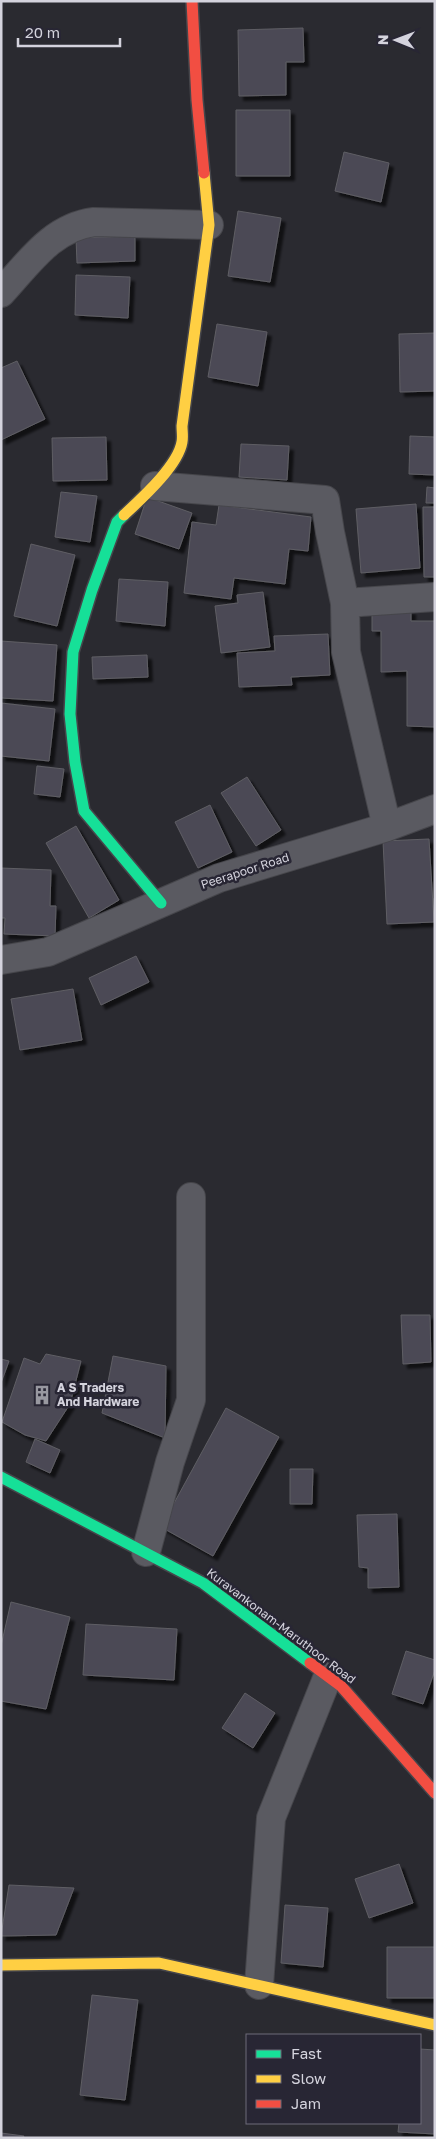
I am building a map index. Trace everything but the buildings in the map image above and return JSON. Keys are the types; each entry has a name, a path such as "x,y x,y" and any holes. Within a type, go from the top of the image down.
{"street":[{"path":"161,903 84,811 75,762 70,714 73,652 92,590 117,522 154,486 171,464 182,443 182,426 209,225 197,100 192,1"},
{"path":"1,293 47,243 78,224 94,222 209,225"},
{"path":"154,486 325,500 345,604 346,652 387,827"},
{"path":"345,604 435,597"},
{"name":"Peerapoor Road","path":"1,960 48,952 219,878 434,814"},
{"path":"146,1552 170,1462 190,1400 191,1197"},
{"name":"Kuravankonam-Maruthoor Road","path":"1,1477 203,1583 341,1686 435,1793"},
{"path":"259,1985 271,1818 328,1676"},
{"path":"1,1965 159,1963 435,2025"}],"traffic: fast":[{"path":"124,515 117,522 92,590 73,652 70,714 75,762 84,811 161,903"},
{"path":"1,1477 203,1583 310,1663"}],"traffic: slow":[{"path":"124,515 149,491 174,461 182,442 182,426 209,225 204,173"},
{"path":"1,1965 159,1963 435,2025"}],"traffic: jam":[{"path":"192,1 197,100 204,173"},
{"path":"310,1663 341,1686 435,1793"}],"place":[{"name":"A S Traders And Hardware","path":"42,1395"}]}
